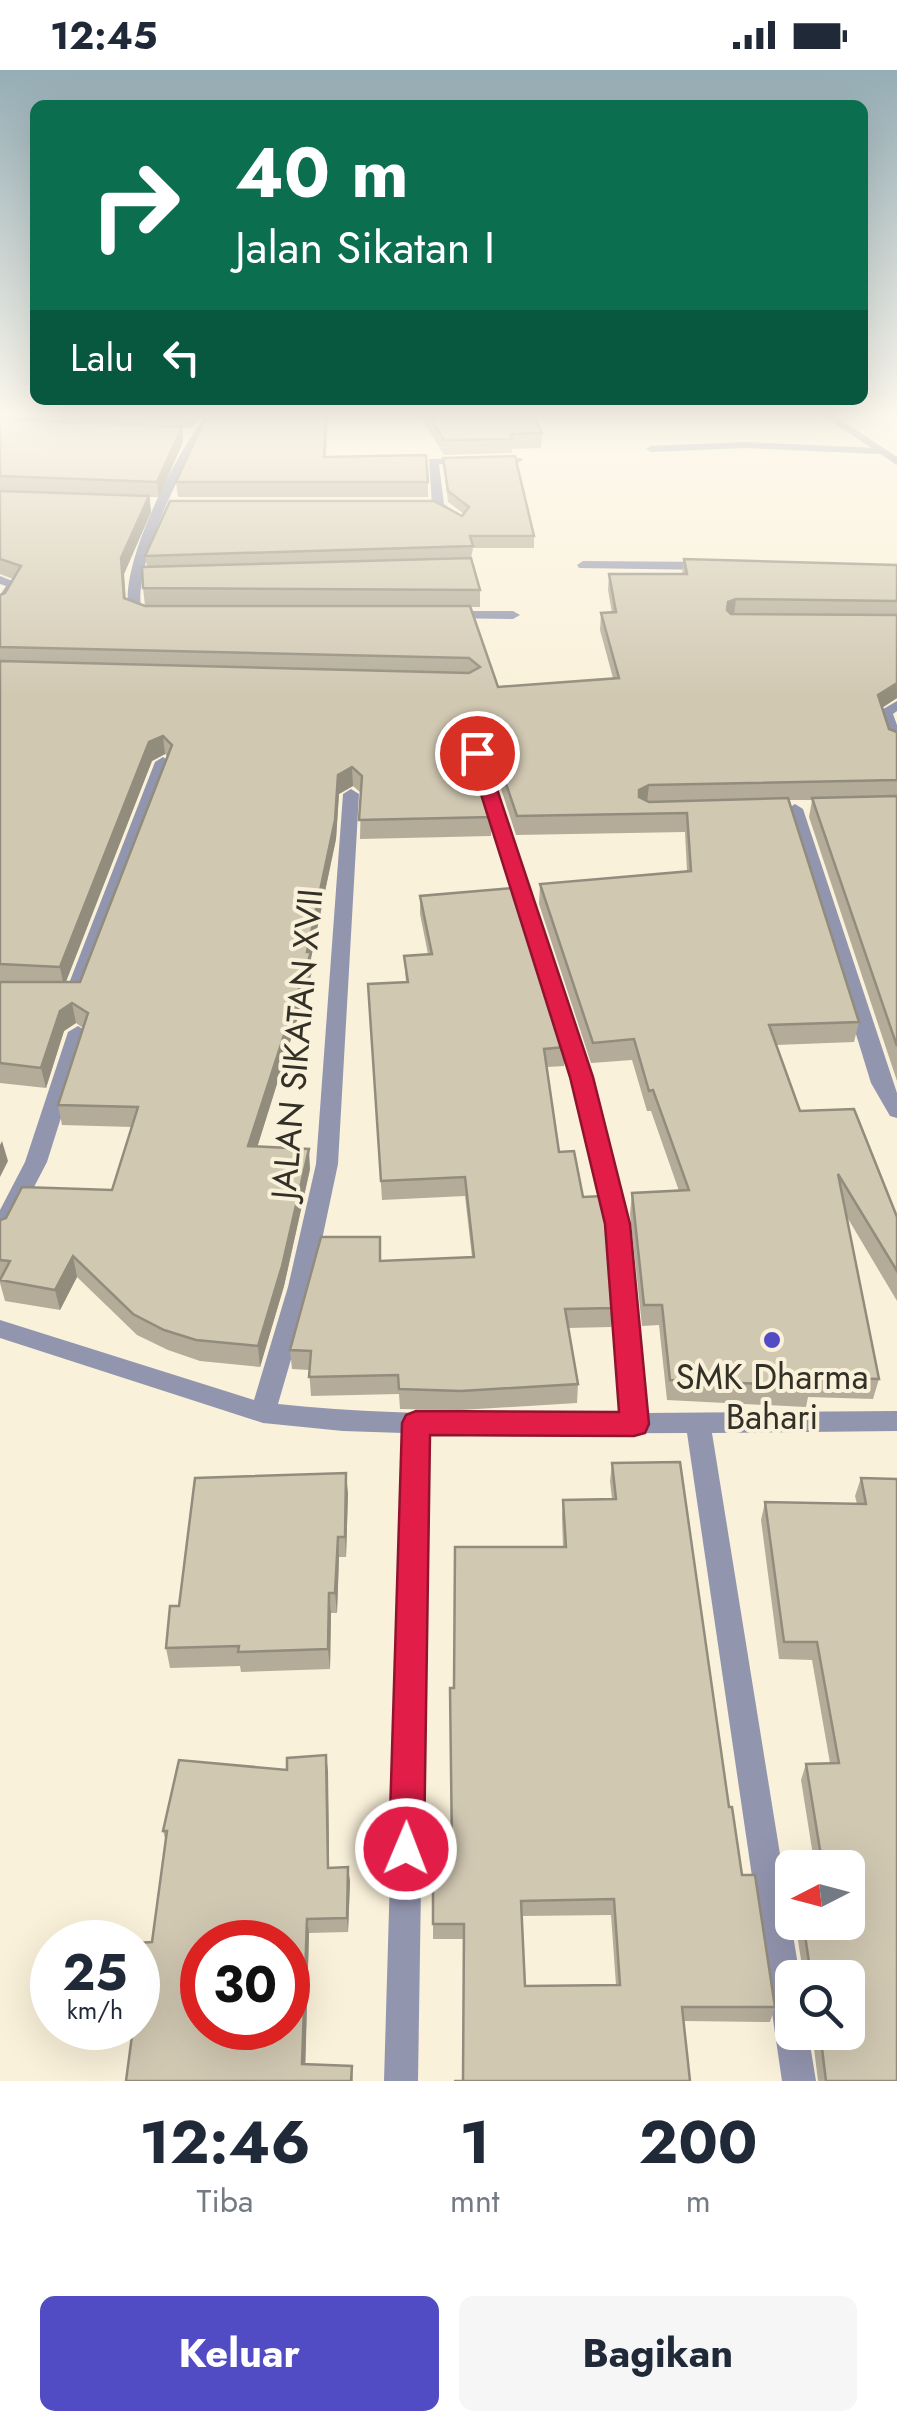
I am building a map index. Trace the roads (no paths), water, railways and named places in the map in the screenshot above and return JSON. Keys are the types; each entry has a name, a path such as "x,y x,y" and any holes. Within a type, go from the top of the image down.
{"street":[{"path":"163,510 133,576 135,611 166,615"},
{"path":"445,510 460,520"},
{"path":"582,565 734,567"},
{"path":"133,576 152,576"},
{"path":"0,605 14,584 4,580"},
{"path":"436,615 512,614"},
{"path":"897,704 885,712 897,746"},
{"path":"477,753 582,1077 618,1224 634,1424"},
{"path":"36,995 73,997 163,762"},
{"name":"JALAN SIKATAN XVII","path":"263,1413 300,1287 328,1164 350,794"},
{"path":"795,809 881,1082 897,1111"},
{"path":"0,1232 36,1162 78,1032"},
{"path":"0,1329 263,1413 416,1423 897,1420"},
{"path":"698,1420 798,2081"},
{"path":"401,2081 416,1423"}],"place":[{"name":"SMK Dharma Bahari","path":"772,1340"}]}
